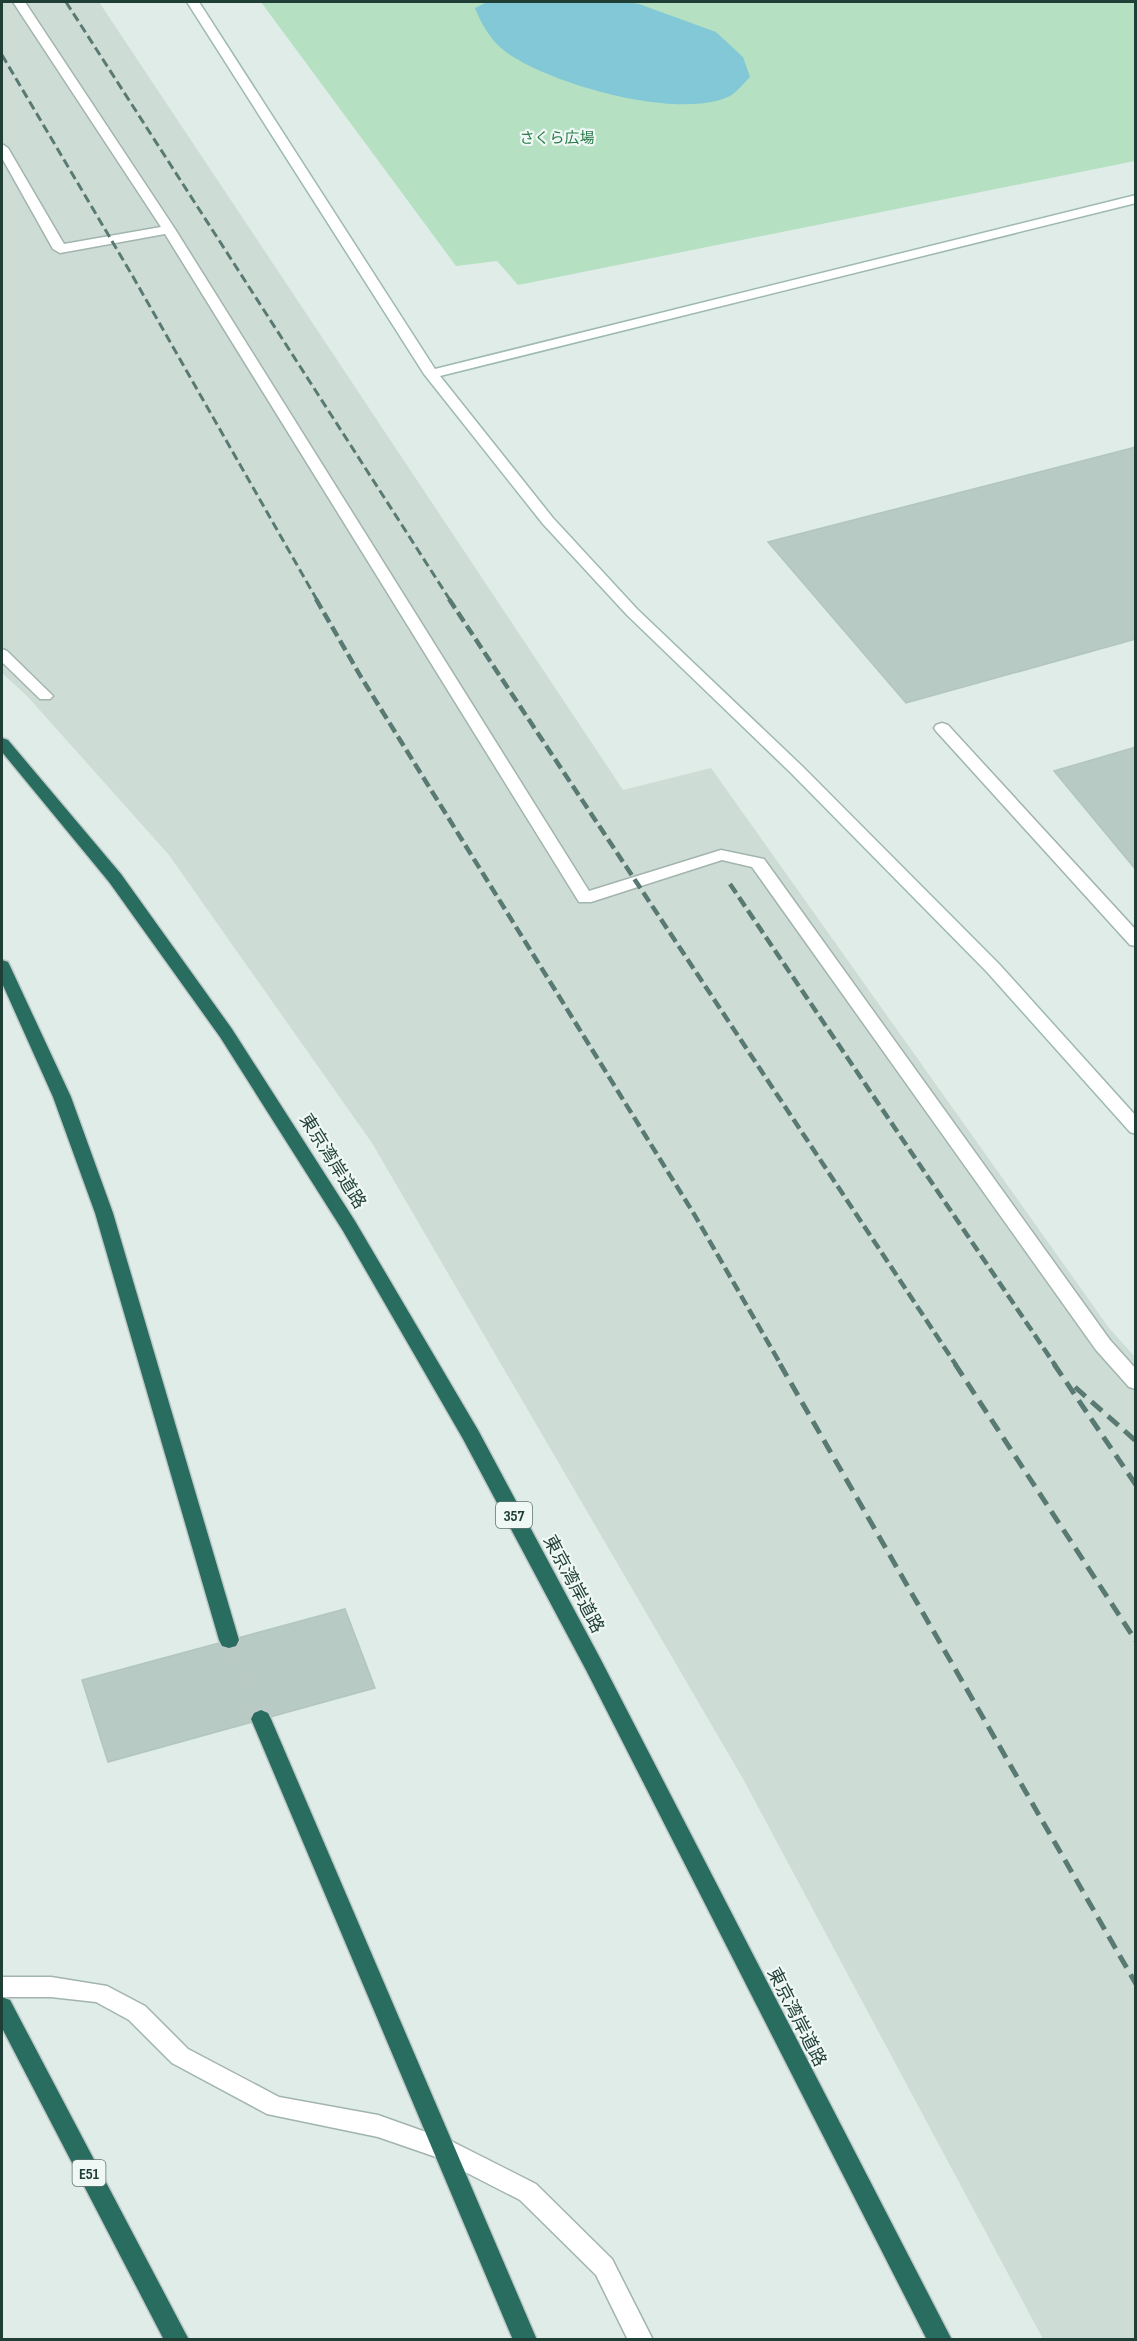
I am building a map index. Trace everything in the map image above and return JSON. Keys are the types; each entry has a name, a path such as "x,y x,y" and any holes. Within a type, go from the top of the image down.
{"highway":[{"name":"東京湾岸道路","path":"2,743 115,878 226,1033 350,1226 471,1435 593,1664 940,2340"},
{"path":"2,966 62,1097 105,1213 229,1640"},
{"path":"261,1719 525,2340"},
{"name":"E51","path":"2,2007 177,2340"}],"street":[{"path":"19,2 169,229 585,898 722,855 758,863 1103,1345 1136,1382"},
{"path":"193,2 431,374 548,521 632,612 797,770 993,968 1136,1128"},
{"path":"2,148 60,249 169,229"},
{"path":"431,374 1136,199"},
{"path":"2,654 45,696"},
{"path":"942,728 1136,941"},
{"path":"2,1987 51,1987 99,1993 136,2013 180,2056 275,2107 378,2126 443,2149 528,2192 604,2267 641,2340"}],"shaded area":[{"path":"2,2 99,2 623,790 711,768 1109,1328 1135,1357 1135,2339 1043,2339 742,1777 372,1143 169,855 28,697 2,673"}],"green space":[{"name":"さくら広場","path":"261,2 1135,2 1135,161 518,285 497,261 456,266"}],"water":[{"path":"487,2 628,2 639,4 716,32 743,57 750,77 730,96 708,103 648,102 583,87 526,64 501,48 487,32 475,8"}],"building":[{"path":"1136,447 1136,639 906,703 768,542"},
{"path":"1136,747 1136,870 1054,771"},
{"path":"345,1609 375,1688 108,1762 82,1680"}],"tunnel":[{"path":"229,1640 242,1678 261,1719"}],"railway":[{"path":"66,2 450,600"},
{"path":"2,55 132,275 317,600"},
{"path":"316,599 361,677 694,1214 781,1365"},
{"path":"449,599 956,1365"},
{"path":"730,884 1055,1365"},
{"path":"780,1364 1136,1984"},
{"path":"955,1364 1136,1641"},
{"path":"1054,1364 1136,1485"},
{"path":"1075,1387 1136,1441"}]}
